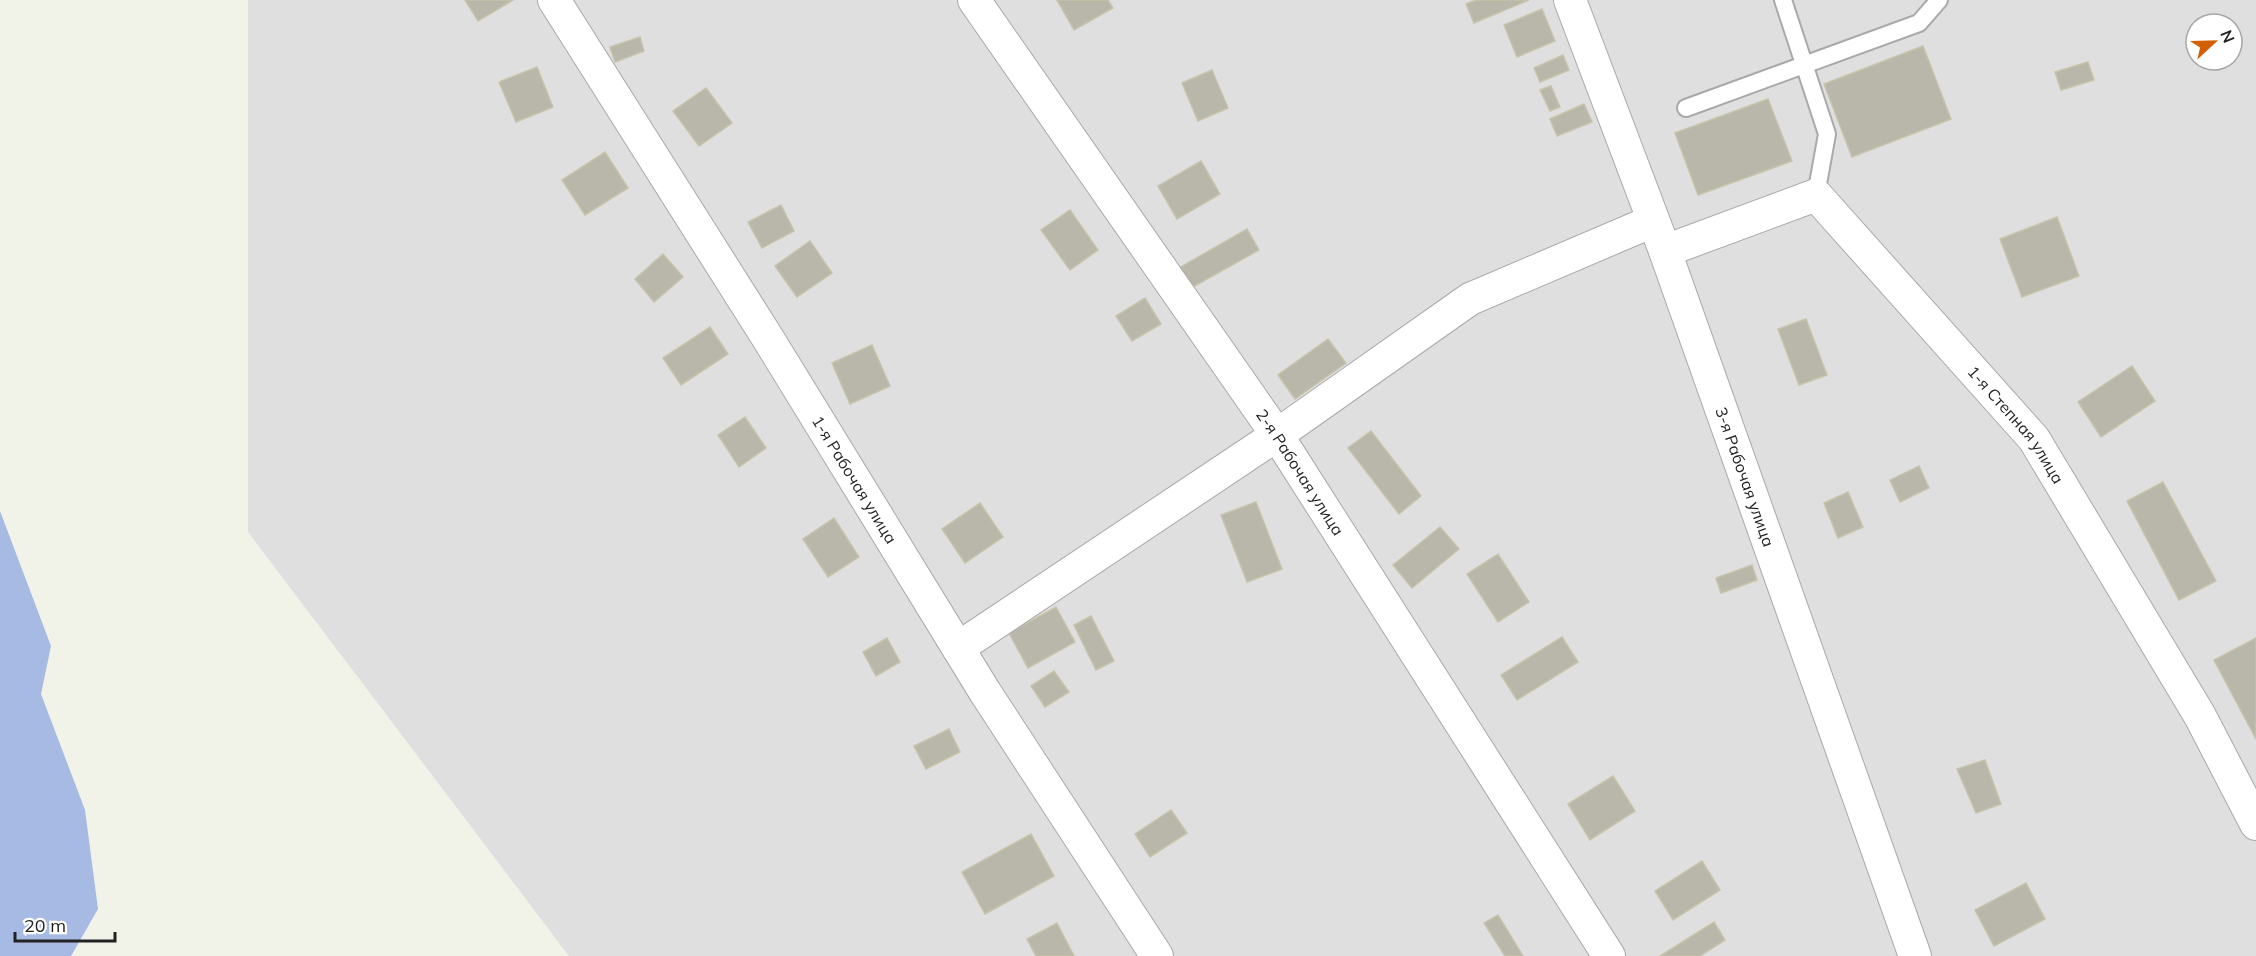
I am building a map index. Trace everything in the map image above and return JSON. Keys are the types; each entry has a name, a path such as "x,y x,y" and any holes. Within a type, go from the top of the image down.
{"street":[{"name":"1-я Рабочая улица","path":"554,0 769,340 958,648 1157,956"},
{"name":"2-я Рабочая улица","path":"974,0 1277,435 1609,956"},
{"name":"3-я Рабочая улица","path":"1570,0 1665,251 1915,956"},
{"path":"1665,251 1816,195"},
{"name":"1-я Степная улица","path":"1816,195 2034,439 2200,716 2256,824"},
{"path":"958,648 1277,435 1470,298 1653,221"}],"lane":[{"path":"1783,0 1827,134 1816,195"},
{"path":"1686,108 1919,23 1939,0"}],"shaded area":[{"path":"248,0 2256,0 2256,956 569,956 248,532"}],"water":[{"path":"0,511 51,646 41,694 85,810 98,909 71,956 0,956"}],"building":[{"path":"465,0 513,0 478,21"},
{"path":"1057,0 1108,0 1113,8 1074,30"},
{"path":"1476,0 1529,0 1474,23 1466,4"},
{"path":"1542,9 1555,41 1517,57 1504,25"},
{"path":"640,37 644,51 615,62 610,47"},
{"path":"1923,46 1951,119 1852,157 1824,84"},
{"path":"1563,55 1569,70 1540,82 1534,68"},
{"path":"2088,62 2094,80 2061,90 2055,72"},
{"path":"537,67 553,107 516,122 499,82"},
{"path":"1212,70 1228,108 1198,121 1182,83"},
{"path":"1551,86 1560,107 1550,111 1540,90"},
{"path":"706,88 732,123 699,146 673,111"},
{"path":"1768,99 1792,161 1698,195 1675,133"},
{"path":"1584,104 1592,122 1557,136 1550,119"},
{"path":"605,152 628,188 585,215 562,180"},
{"path":"1201,161 1220,194 1177,219 1158,186"},
{"path":"781,205 794,231 762,248 748,222"},
{"path":"1070,210 1098,250 1070,270 1041,230"},
{"path":"2057,217 2079,276 2022,297 2000,239"},
{"path":"1247,229 1259,250 1191,288 1179,268"},
{"path":"810,241 832,273 797,297 775,266"},
{"path":"663,254 683,277 654,302 635,279"},
{"path":"1145,298 1161,324 1132,341 1116,316"},
{"path":"1806,319 1827,375 1799,385 1778,329"},
{"path":"710,327 728,354 681,385 663,358"},
{"path":"1328,339 1346,363 1295,399 1278,375"},
{"path":"872,345 890,386 850,404 832,363"},
{"path":"2132,366 2155,401 2101,437 2078,402"},
{"path":"745,417 766,448 739,467 718,435"},
{"path":"1371,431 1421,496 1399,514 1348,448"},
{"path":"1919,466 1929,488 1900,502 1890,480"},
{"path":"2163,482 2216,581 2179,600 2127,501"},
{"path":"1848,492 1863,527 1838,538 1824,503"},
{"path":"1256,502 1282,569 1247,582 1221,515"},
{"path":"980,503 1003,537 965,563 942,529"},
{"path":"834,518 859,557 828,577 803,539"},
{"path":"1440,527 1459,549 1412,588 1393,565"},
{"path":"1498,554 1529,602 1498,622 1467,574"},
{"path":"1752,565 1757,580 1721,593 1716,578"},
{"path":"1056,607 1075,642 1028,668 1009,633"},
{"path":"1091,616 1114,661 1096,670 1074,625"},
{"path":"1562,637 1578,662 1517,700 1501,675"},
{"path":"887,638 900,662 876,676 863,652"},
{"path":"2256,638 2256,739 2214,660"},
{"path":"1054,671 1069,692 1045,707 1031,686"},
{"path":"949,729 960,752 926,769 914,746"},
{"path":"1985,760 2001,804 1976,813 1957,769"},
{"path":"1613,776 1635,811 1590,840 1568,804"},
{"path":"1171,810 1187,833 1150,857 1135,834"},
{"path":"1031,834 1054,876 985,914 962,872"},
{"path":"1702,861 1720,890 1673,920 1655,891"},
{"path":"2026,883 2045,919 1994,946 1975,910"},
{"path":"1498,915 1523,956 1505,956 1484,923"},
{"path":"1714,922 1725,940 1700,956 1660,956"},
{"path":"1057,923 1074,956 1036,956 1027,939"}]}
